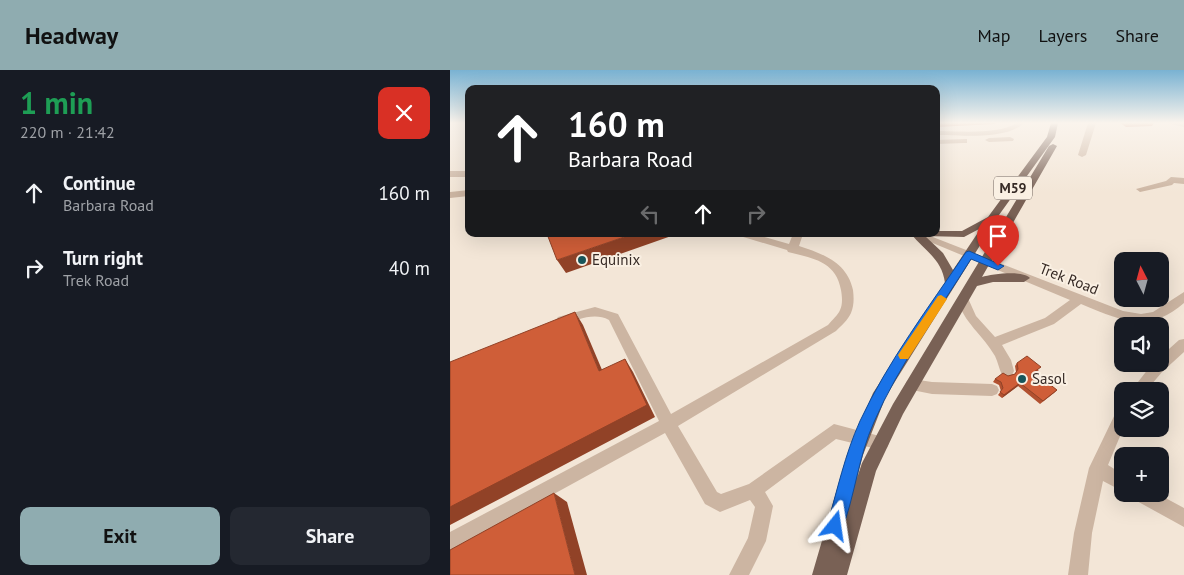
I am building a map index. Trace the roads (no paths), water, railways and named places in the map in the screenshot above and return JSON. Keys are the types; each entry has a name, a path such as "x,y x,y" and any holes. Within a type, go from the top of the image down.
{"main road":[{"name":"M59","path":"822,575 861,438 886,382 951,285 995,214 1045,147"},
{"name":"M59","path":"837,575 862,485 881,443 912,385 1052,147"},
{"path":"940,234 964,234 978,228 995,214"},
{"path":"919,237 943,258 950,273 951,285"},
{"path":"972,283 993,278 1024,278"}],"street":[{"path":"1082,155 1085,147"},
{"path":"451,175 465,174"},
{"path":"1140,189 1169,183 1171,180 1184,181"},
{"path":"450,195 465,193"},
{"path":"450,542 668,424 832,328 846,312 848,294 841,273 834,265 819,257 792,250 777,239 764,237"},
{"path":"792,250 797,237"},
{"name":"Trek Road","path":"924,237 1121,315 1146,319 1163,315 1184,296"},
{"path":"963,299 970,319 994,343 1007,371"},
{"path":"994,343 1048,322 1068,310 1078,299"},
{"path":"548,326 595,312 608,313 614,317 668,424 711,498 720,503 754,490 834,431 881,443"},
{"path":"1145,382 1157,368 1184,344"},
{"path":"912,385 932,388 992,390"},
{"path":"1078,575 1086,517 1097,468 1114,432"},
{"path":"1097,468 1114,478"},
{"path":"739,575 757,541 764,506 754,490"},
{"path":"1155,502 1184,518"}],"place":[{"name":"Equinix","path":"582,260"},
{"name":"Sasol","path":"1022,379"}]}
